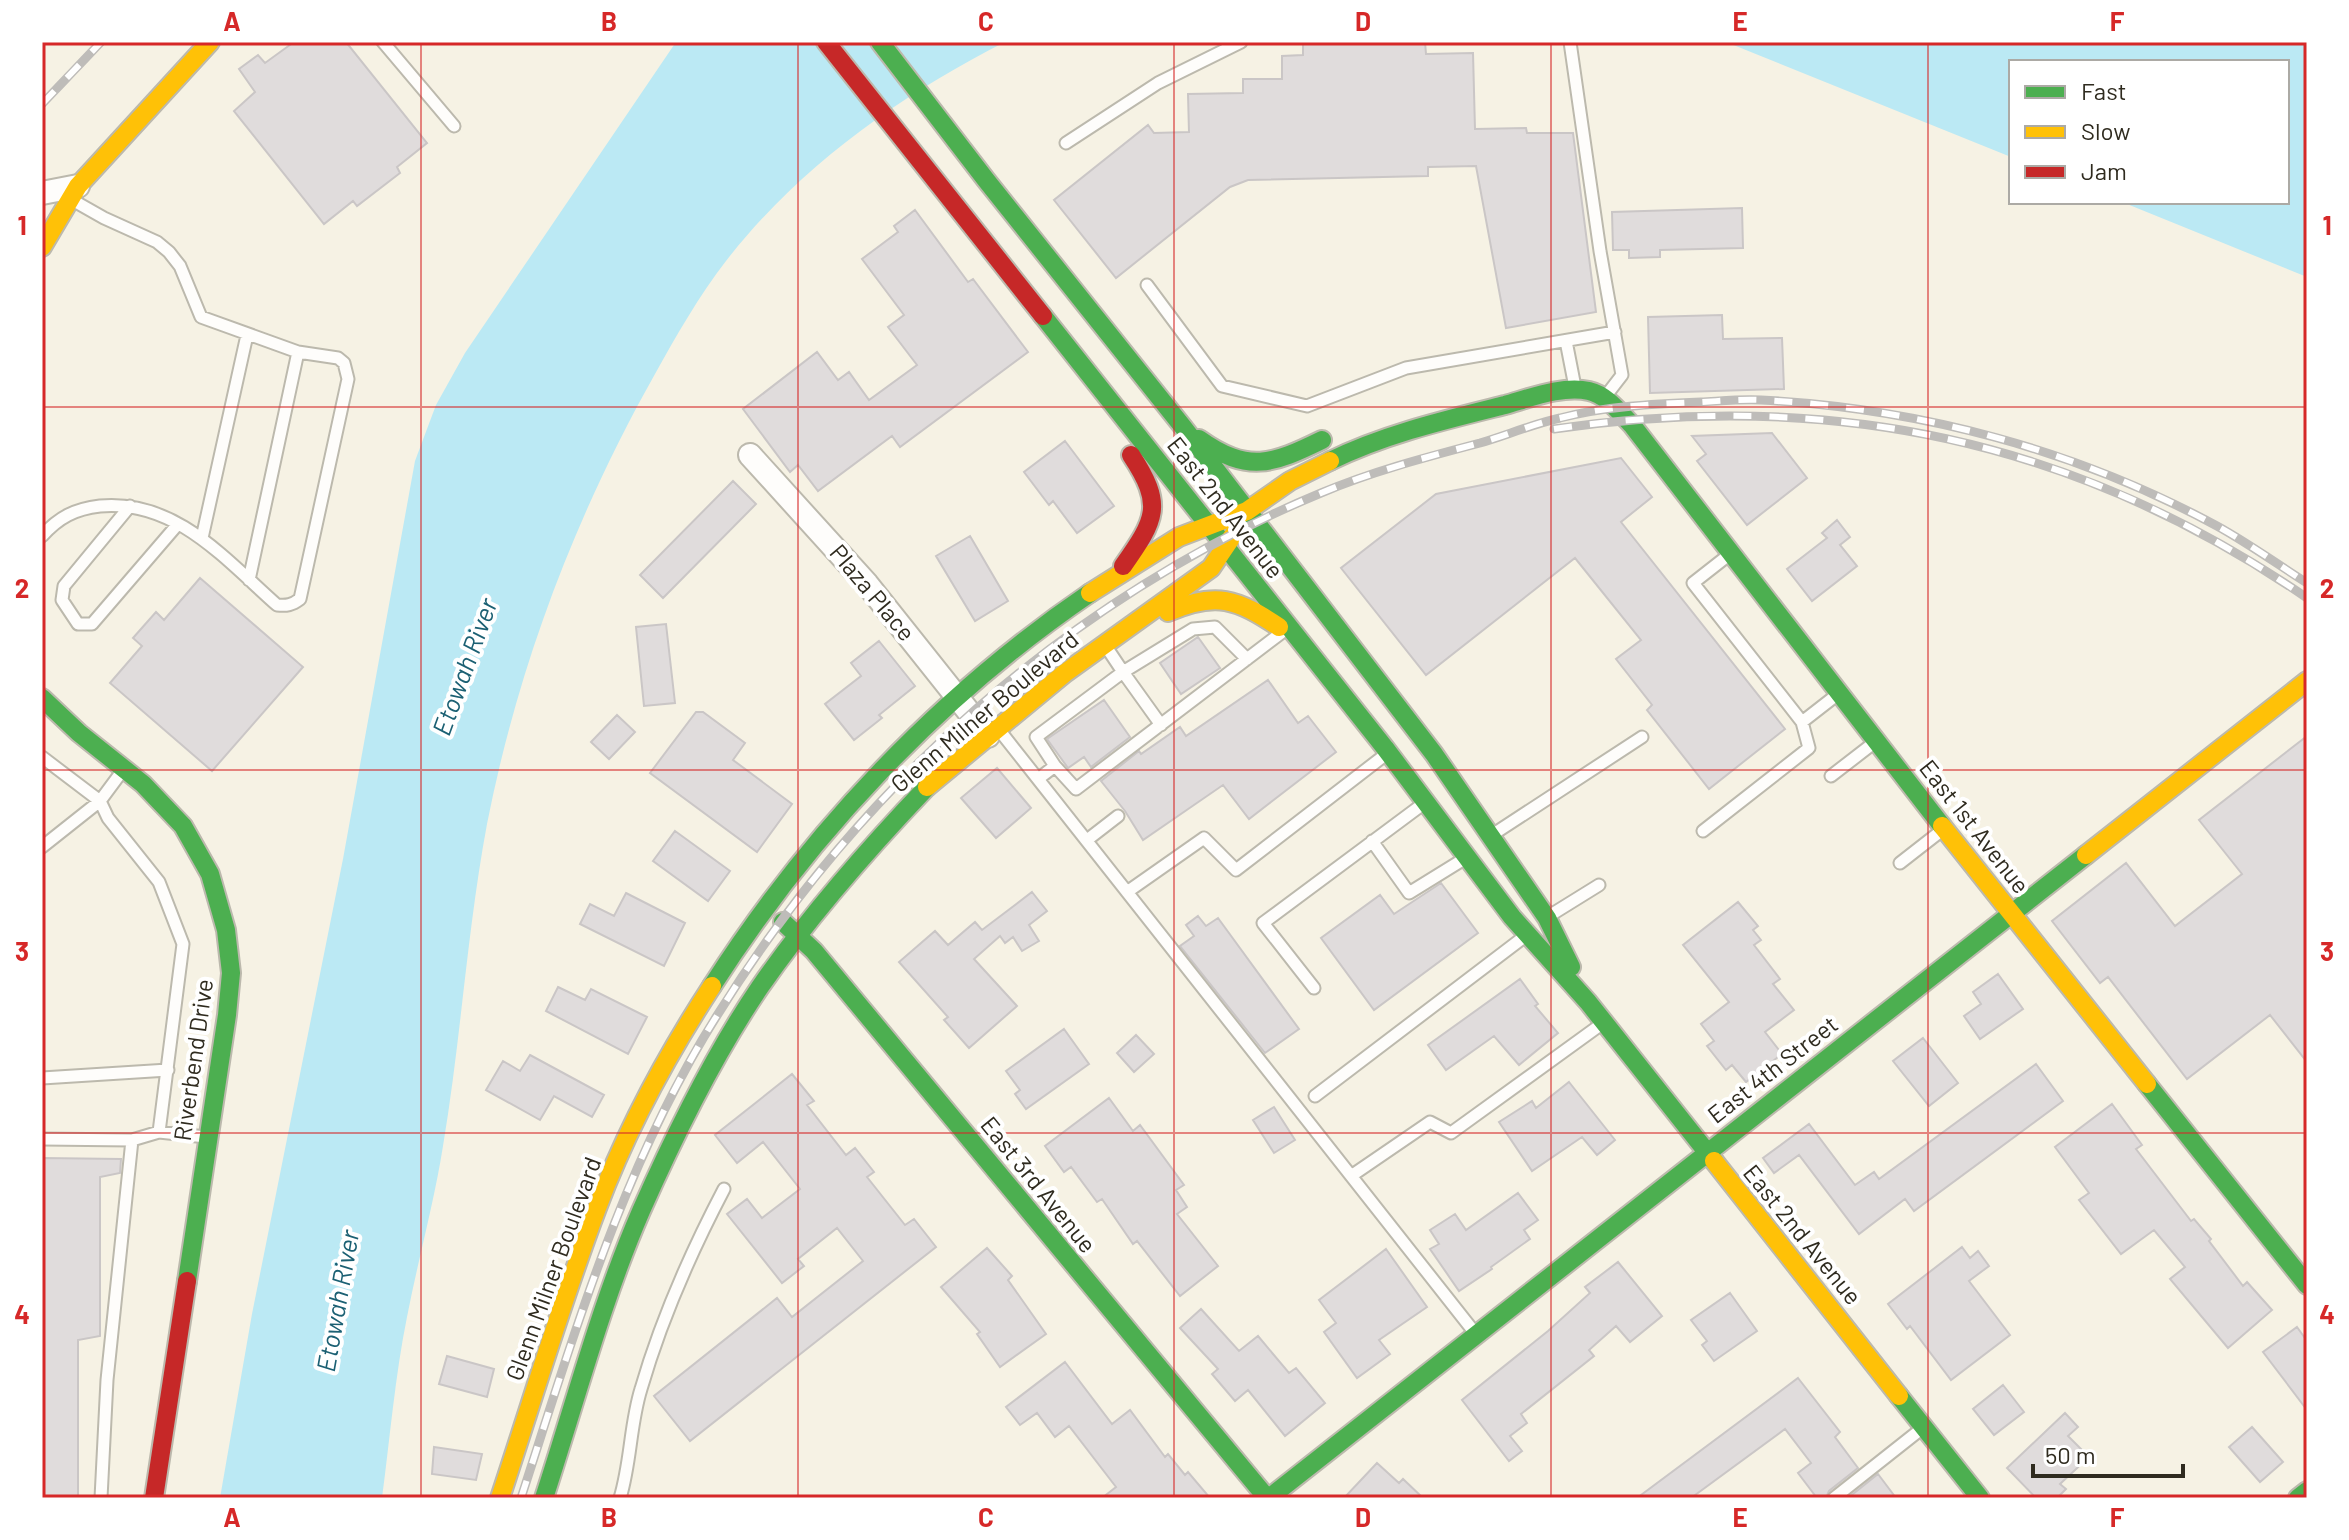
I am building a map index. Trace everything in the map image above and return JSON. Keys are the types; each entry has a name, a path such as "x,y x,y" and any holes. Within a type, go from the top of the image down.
{"street":[{"path":"42,247 74,192 210,42"},
{"name":"East 2nd Avenue","path":"826,42 1226,546 1292,636 1389,753 1528,934 1588,1002 1980,1498"},
{"name":"East 2nd Avenue","path":"880,42 1183,427 1434,754 1547,918 1588,1002"},
{"path":"42,193 74,192"},
{"path":"1095,382 1098,410 1148,478 1153,495 1151,521 1145,535 1118,574"},
{"name":"Glenn Milner Boulevard","path":"500,1498 585,1239 628,1137 692,1017 796,868 864,789 959,697 1037,629 1179,537 1247,511 1312,468 1359,447 1425,425 1575,390 1591,391 1605,398"},
{"name":"East 1st Avenue","path":"1605,398 1632,425 1944,829 2307,1285"},
{"path":"1431,405 1483,411"},
{"path":"1183,427 1217,454 1255,461 1284,459 1336,433"},
{"name":"Plaza Place","path":"750,455 867,584 959,697 992,732"},
{"name":"Glenn Milner Boulevard","path":"544,1498 605,1310 640,1214 684,1119 759,989 798,935 877,839 918,796 992,732 1105,644 1211,568 1247,511"},
{"path":"1105,644 1186,603 1203,598 1240,603 1292,636"},
{"name":"East 4th Street","path":"1268,1498 2307,681"},
{"name":"Riverbend Drive","path":"42,698 79,733 143,784 183,826 210,874 226,930 231,973 154,1498"},
{"name":"East 3rd Avenue","path":"767,907 814,951 1268,1498"},
{"path":"2298,1498 2307,1491"}],"lane":[{"path":"383,42 454,126"},
{"path":"1066,143 1158,83 1241,42"},
{"path":"1570,42 1600,251 1622,375 1605,398"},
{"path":"42,536 63,515 74,511 130,506 158,513 202,538 277,605 286,606 300,599 348,379 344,363 338,358 298,352 201,317 180,266 169,252 157,242 104,218 74,192"},
{"path":"1147,285 1222,386 1307,406 1406,368 1615,332"},
{"path":"202,538 247,335"},
{"path":"1566,341 1575,390"},
{"path":"249,580 298,352"},
{"path":"130,506 64,586 62,600 78,624 92,624 178,524"},
{"path":"1703,831 1809,748 1802,722 1693,583 1731,553"},
{"path":"1247,659 1215,627 1193,629 1123,672 1036,737 1055,766 1076,789 1247,659 1292,636"},
{"path":"1105,644 1161,725"},
{"path":"1802,722 1839,693"},
{"path":"992,732 1038,779 1476,1334"},
{"path":"1491,836 1642,737"},
{"path":"1831,776 1876,742"},
{"path":"1127,892 1204,838 1236,870 1389,753"},
{"path":"42,757 100,801 108,818 159,882 183,944 159,1132"},
{"path":"1038,779 1055,766"},
{"path":"42,847 100,801 124,769"},
{"path":"1314,988 1263,923 1426,801"},
{"path":"1087,840 1118,816"},
{"path":"1900,863 1944,829"},
{"path":"1372,841 1409,893 1468,857"},
{"path":"1547,918 1599,885"},
{"path":"1315,1096 1528,934"},
{"path":"1351,1176 1430,1122 1451,1133 1603,1022"},
{"path":"42,1078 168,1070"},
{"path":"42,1139 132,1140 159,1132 208,1137"},
{"path":"101,1498 107,1380 132,1140"},
{"path":"620,1498 627,1477 640,1391 692,1250 724,1189"},
{"path":"1834,1498 1924,1427"}],"water":[{"name":"Etowah River","path":"676,42 1005,42 890,110 853,136 785,195 754,227 706,288 626,427 575,536 553,592 515,707 500,765 480,864 443,1146 399,1362 382,1498 220,1498 252,1314 343,859 415,461 436,405 465,353"},
{"path":"1726,42 2307,42 2307,277 2127,204 2289,204 2289,60 2009,60 2009,156"}],"building":[{"path":"294,42 346,42 427,143 397,167 400,173 357,206 353,201 324,224 234,111 255,92 239,69 258,55 265,63"},
{"path":"1303,42 1425,42 1426,54 1473,53 1475,129 1526,128 1527,133 1573,133 1596,312 1506,328 1476,166 1428,167 1428,176 1248,180 1230,187 1116,278 1054,200 1148,125 1154,133 1189,132 1188,94 1243,93 1243,79 1282,79 1282,56 1303,55"},
{"path":"1742,208 1743,248 1660,250 1660,257 1629,258 1629,250 1613,250 1612,212"},
{"path":"915,210 968,282 973,279 1028,352 900,447 892,436 818,491 798,465 790,472 743,409 817,352 838,380 849,372 869,400 917,365 888,327 904,315 862,259 898,232 894,226"},
{"path":"1722,315 1723,339 1782,338 1784,389 1650,393 1648,317"},
{"path":"1772,433 1807,478 1747,525 1697,461 1706,454 1692,436"},
{"path":"1065,441 1114,506 1077,533 1053,501 1049,505 1024,472"},
{"path":"1621,458 1652,497 1621,522 1785,729 1709,789 1647,710 1652,705 1616,659 1641,640 1575,558 1426,675 1341,568 1436,494"},
{"path":"733,481 756,504 663,598 640,575"},
{"path":"1837,520 1850,537 1840,545 1857,566 1812,601 1787,569 1827,538 1822,533"},
{"path":"970,536 1008,601 975,621 936,556"},
{"path":"200,578 303,667 212,771 110,683 142,646 133,638 156,612 164,620"},
{"path":"666,624 675,703 644,706 636,627"},
{"path":"1198,637 1220,668 1181,694 1160,663"},
{"path":"879,641 915,686 854,740 825,704 861,676 851,663"},
{"path":"1268,680 1298,723 1308,716 1336,752 1249,819 1223,785 1143,840 1101,781 1139,751 1141,754 1180,727 1186,736"},
{"path":"1104,700 1130,737 1091,767 1084,757 1068,768 1047,739"},
{"path":"696,712 703,712 745,743 733,760 792,804 757,852 650,773"},
{"path":"617,715 635,732 609,759 591,742"},
{"path":"2307,736 2307,1062 2270,1015 2187,1079 2108,977 2100,983 2052,921 2126,863 2175,926 2242,874 2199,820"},
{"path":"997,768 1031,808 996,838 961,798"},
{"path":"675,831 730,871 708,901 653,861"},
{"path":"1441,883 1478,933 1374,1010 1321,938 1380,895 1394,914"},
{"path":"1032,892 1047,911 1029,925 1039,941 1022,951 1013,937 1005,943 1000,936 974,959 1017,1006 969,1048 944,1020 948,1017 899,962 935,931 948,945 975,922 982,930"},
{"path":"626,893 685,923 664,966 580,924 590,904 614,916"},
{"path":"1738,902 1758,926 1753,930 1761,940 1754,945 1780,979 1773,984 1794,1010 1765,1032 1782,1054 1746,1082 1732,1065 1726,1070 1707,1046 1714,1041 1701,1024 1729,1002 1683,945"},
{"path":"1198,916 1206,926 1218,918 1299,1029 1265,1053 1180,946 1194,936 1186,925"},
{"path":"1998,974 2023,1009 1980,1039 1964,1016 1981,1004 1973,992"},
{"path":"1520,979 1538,1004 1535,1006 1558,1033 1519,1065 1494,1036 1446,1070 1428,1045"},
{"path":"558,987 585,1000 591,989 647,1017 628,1054 546,1011"},
{"path":"1064,1029 1089,1064 1026,1109 1015,1094 1020,1090 1006,1071"},
{"path":"1136,1035 1154,1054 1134,1072 1117,1053"},
{"path":"1923,1038 1958,1083 1929,1106 1893,1061"},
{"path":"530,1055 604,1095 592,1117 554,1096 540,1120 486,1090 503,1061 520,1071"},
{"path":"2036,1064 2063,1101 1914,1211 1905,1199 1859,1234 1799,1155 1774,1173 1763,1158 1809,1124 1855,1185 1874,1172 1879,1179"},
{"path":"792,1074 814,1101 807,1105 846,1155 855,1148 874,1172 867,1177 905,1225 914,1219 936,1247 690,1441 654,1396 777,1298 792,1317 863,1261 837,1228 798,1259 804,1266 782,1283 727,1214 747,1199 762,1218 800,1189 763,1142 737,1163 715,1135"},
{"path":"1569,1082 1615,1140 1597,1155 1582,1137 1532,1171 1499,1122 1532,1101 1536,1108"},
{"path":"1109,1098 1133,1131 1140,1125 1184,1185 1176,1190 1187,1207 1177,1214 1218,1266 1180,1296 1137,1241 1133,1244 1102,1199 1097,1202 1071,1167 1064,1172 1045,1146"},
{"path":"2112,1104 2142,1145 2136,1149 2191,1221 2194,1219 2211,1239 2209,1241 2243,1286 2247,1282 2272,1310 2228,1348 2170,1279 2185,1267 2154,1230 2121,1254 2079,1200 2089,1193 2055,1147"},
{"path":"1274,1107 1295,1140 1274,1153 1253,1120"},
{"path":"42,1158 121,1159 120,1173 100,1177 100,1336 78,1340 78,1498 42,1498"},
{"path":"1518,1193 1538,1220 1524,1230 1530,1239 1459,1291 1430,1249 1439,1244 1430,1230 1455,1214 1466,1230"},
{"path":"1962,1247 1970,1258 1978,1251 1989,1266 1969,1281 2010,1335 1951,1380 1910,1326 1907,1329 1888,1304"},
{"path":"987,1248 1012,1276 1008,1280 1046,1334 1000,1367 977,1334 980,1332 941,1287"},
{"path":"1386,1249 1427,1307 1379,1340 1390,1354 1357,1378 1324,1332 1336,1323 1319,1300"},
{"path":"1618,1262 1662,1316 1630,1342 1616,1326 1589,1350 1594,1356 1521,1414 1527,1423 1510,1436 1522,1451 1509,1461 1462,1400 1548,1331 1590,1293 1585,1287"},
{"path":"1730,1293 1757,1331 1714,1361 1702,1345 1707,1341 1691,1320"},
{"path":"1201,1309 1239,1351 1258,1336 1289,1373 1296,1368 1325,1403 1285,1436 1248,1390 1235,1401 1212,1374 1218,1369 1180,1328"},
{"path":"2297,1327 2307,1341 2307,1410 2263,1352"},
{"path":"447,1356 494,1369 487,1397 439,1384"},
{"path":"1065,1362 1112,1424 1130,1410 1165,1457 1168,1454 1185,1475 1188,1472 1210,1498 1102,1498 1116,1487 1069,1426 1055,1437 1037,1413 1020,1425 1006,1407"},
{"path":"1798,1378 1840,1432 1835,1437 1858,1468 1829,1491 1826,1498 1817,1498 1798,1473 1811,1463 1785,1429 1691,1498 1637,1498"},
{"path":"2003,1385 2024,1412 1994,1435 1973,1409"},
{"path":"2065,1413 2078,1427 2068,1436 2089,1457 2060,1484 2066,1489 2057,1498 2036,1498 2007,1468"},
{"path":"2252,1427 2283,1462 2260,1482 2229,1447"},
{"path":"434,1447 482,1454 476,1480 432,1474"},
{"path":"1377,1463 1399,1483 1403,1479 1423,1498 1344,1498"},
{"path":"1878,1474 1896,1498 1848,1498"}],"railway":[{"path":"42,104 101,42"},
{"path":"521,1498 604,1249 655,1129 718,1014 775,930 837,850 906,776 979,706 1058,643 1141,586 1229,536 1360,478 1550,420 1630,406 1761,400 1879,412 1938,423 2053,455 2164,499 2229,533 2307,583"},
{"path":"1554,429 1656,418 1756,416 1853,423 1947,439 2040,464 2130,499 2219,543 2307,598"}],"traffic: fast":[{"path":"880,42 1183,427 1434,754 1547,918 1571,967"},
{"path":"1043,316 1385,748 1512,917 1588,1002 1714,1161"},
{"path":"1330,461 1416,428 1547,393 1579,390 1602,396 1632,425 1942,826"},
{"path":"1199,439 1232,457 1260,462 1289,455 1322,440"},
{"path":"712,986 791,874 882,770 981,676 1090,593"},
{"path":"42,698 79,733 143,784 183,826 210,874 226,930 231,973 227,1015 187,1281"},
{"path":"544,1498 601,1317 627,1246 667,1153 711,1068 760,987 799,934 861,859 927,787"},
{"path":"1269,1498 2086,855"},
{"path":"783,922 814,951 1267,1498"},
{"path":"2147,1084 2307,1285"},
{"path":"1899,1396 1980,1498"},
{"path":"2298,1498 2307,1491"}],"traffic: slow":[{"path":"42,247 78,186 210,42"},
{"path":"1090,593 1179,537 1247,511 1290,481 1330,461"},
{"path":"927,787 1065,673 1211,568 1236,531"},
{"path":"1168,612 1200,602 1226,601 1251,610 1279,627"},
{"path":"2086,855 2307,681"},
{"path":"1942,826 2147,1084"},
{"path":"500,1498 571,1280 608,1179 648,1094 712,986"},
{"path":"1714,1161 1899,1396"}],"traffic: jam":[{"path":"826,42 1043,316"},
{"path":"1123,566 1143,536 1152,512 1148,487 1131,455"},
{"path":"154,1498 187,1281"}]}
